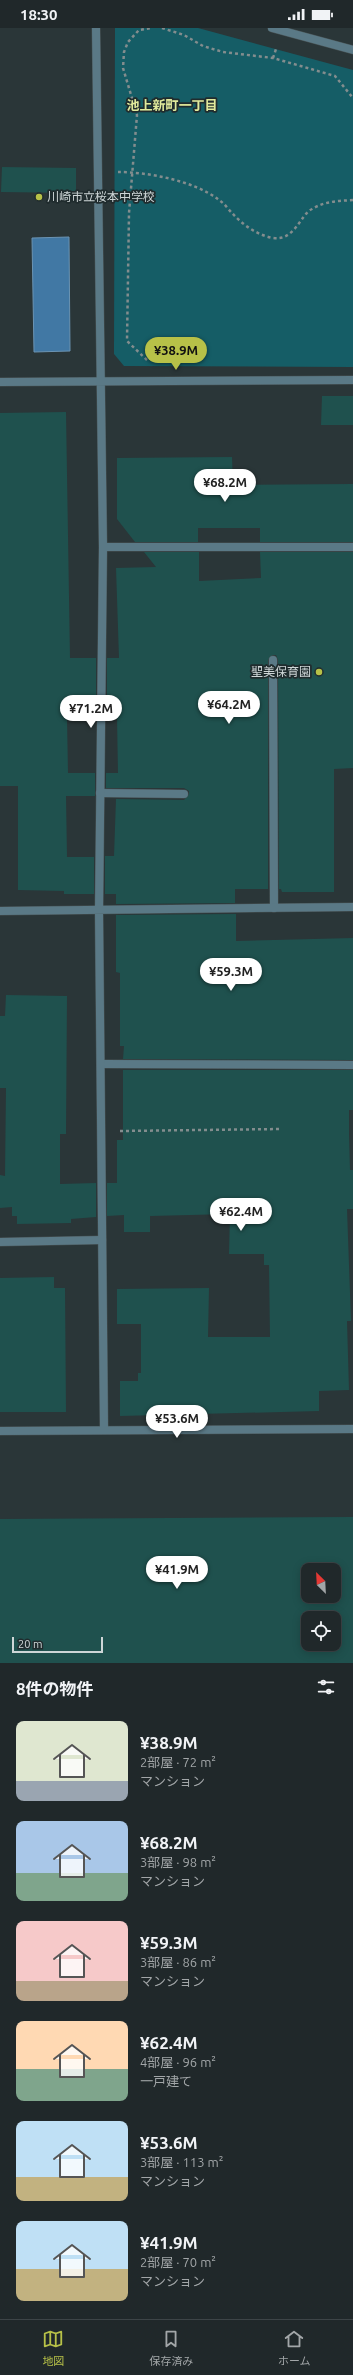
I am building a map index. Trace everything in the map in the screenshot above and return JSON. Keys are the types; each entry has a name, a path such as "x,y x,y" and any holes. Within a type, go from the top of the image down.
{"street":[{"path":"96,28 103,547 99,911 102,1064 104,1429"},
{"path":"272,28 353,50"},
{"path":"0,382 353,380"},
{"path":"103,547 353,547"},
{"path":"273,660 274,908"},
{"path":"100,792 184,794"},
{"path":"0,911 353,907"},
{"path":"102,1064 353,1065"},
{"path":"0,1242 102,1240"},
{"path":"0,1431 104,1429 353,1429"}],"path":[{"path":"151,28 139,30 128,42 124,52 123,68 137,115 130,213 127,341 144,360 152,360"},
{"path":"162,28 184,35 203,46 223,52 273,58 335,76 353,98"},
{"path":"110,172 133,172 154,175 193,187 220,200 247,228 274,238 291,233 310,210 323,203 353,200"},
{"path":"102,1132 281,1129"}],"shaded area":[{"path":"115,28 198,28 353,70 353,367 124,366 114,354"},
{"path":"69,237 70,351 34,352 32,238"}],"building":[{"path":"2,167 76,168 76,193 1,192"},
{"path":"322,396 353,396 353,425 321,425"},
{"path":"66,412 70,658 96,658 96,717 67,717 68,773 95,773 95,796 66,796 67,857 94,857 94,894 64,894 64,891 18,890 18,786 0,786 0,413"},
{"path":"232,457 233,485 353,484 353,542 260,542 260,528 198,528 198,542 135,542 117,519 117,458"},
{"path":"144,552 199,552 199,581 261,578 260,552 353,552 353,768 334,769 334,892 282,892 281,889 279,889 278,660 276,655 273,655 268,660 268,889 235,889 235,903 116,904 116,894 105,894 105,856 114,856 116,799 184,800 189,794 189,791 184,788 106,788 106,773 118,773 117,717 107,717 107,658 119,658 116,568 156,567"},
{"path":"236,914 236,941 353,938 353,1060 123,1059 124,1046 120,1046 120,973 116,972 116,915"},
{"path":"6,995 67,996 66,1134 60,1134 60,1184 96,1183 96,1217 71,1219 71,1223 17,1224 17,1216 12,1216 12,1207 0,1208 0,1175 5,1176 6,1088 0,1088 0,1016 5,1016"},
{"path":"123,1070 353,1070 353,1110 349,1110 349,1133 350,1170 353,1170 353,1209 347,1209 351,1321 347,1321 349,1390 319,1391 319,1411 120,1416 120,1381 138,1381 138,1373 141,1373 141,1324 117,1324 117,1289 209,1288 208,1337 270,1337 269,1265 264,1265 264,1254 229,1254 230,1214 150,1216 150,1232 124,1232 124,1215 107,1216 107,1183 117,1183 117,1140 123,1140"},
{"path":"54,1277 54,1288 65,1288 66,1412 0,1412 0,1278"},
{"path":"353,1517 353,1663 0,1663 0,1519"}],"place":[{"name":"川崎市立桜本中学校","path":"39,197"},
{"name":"聖美保育園","path":"319,672"}],"district":[{"name":"池上新町一丁目","path":"172,105"}]}
